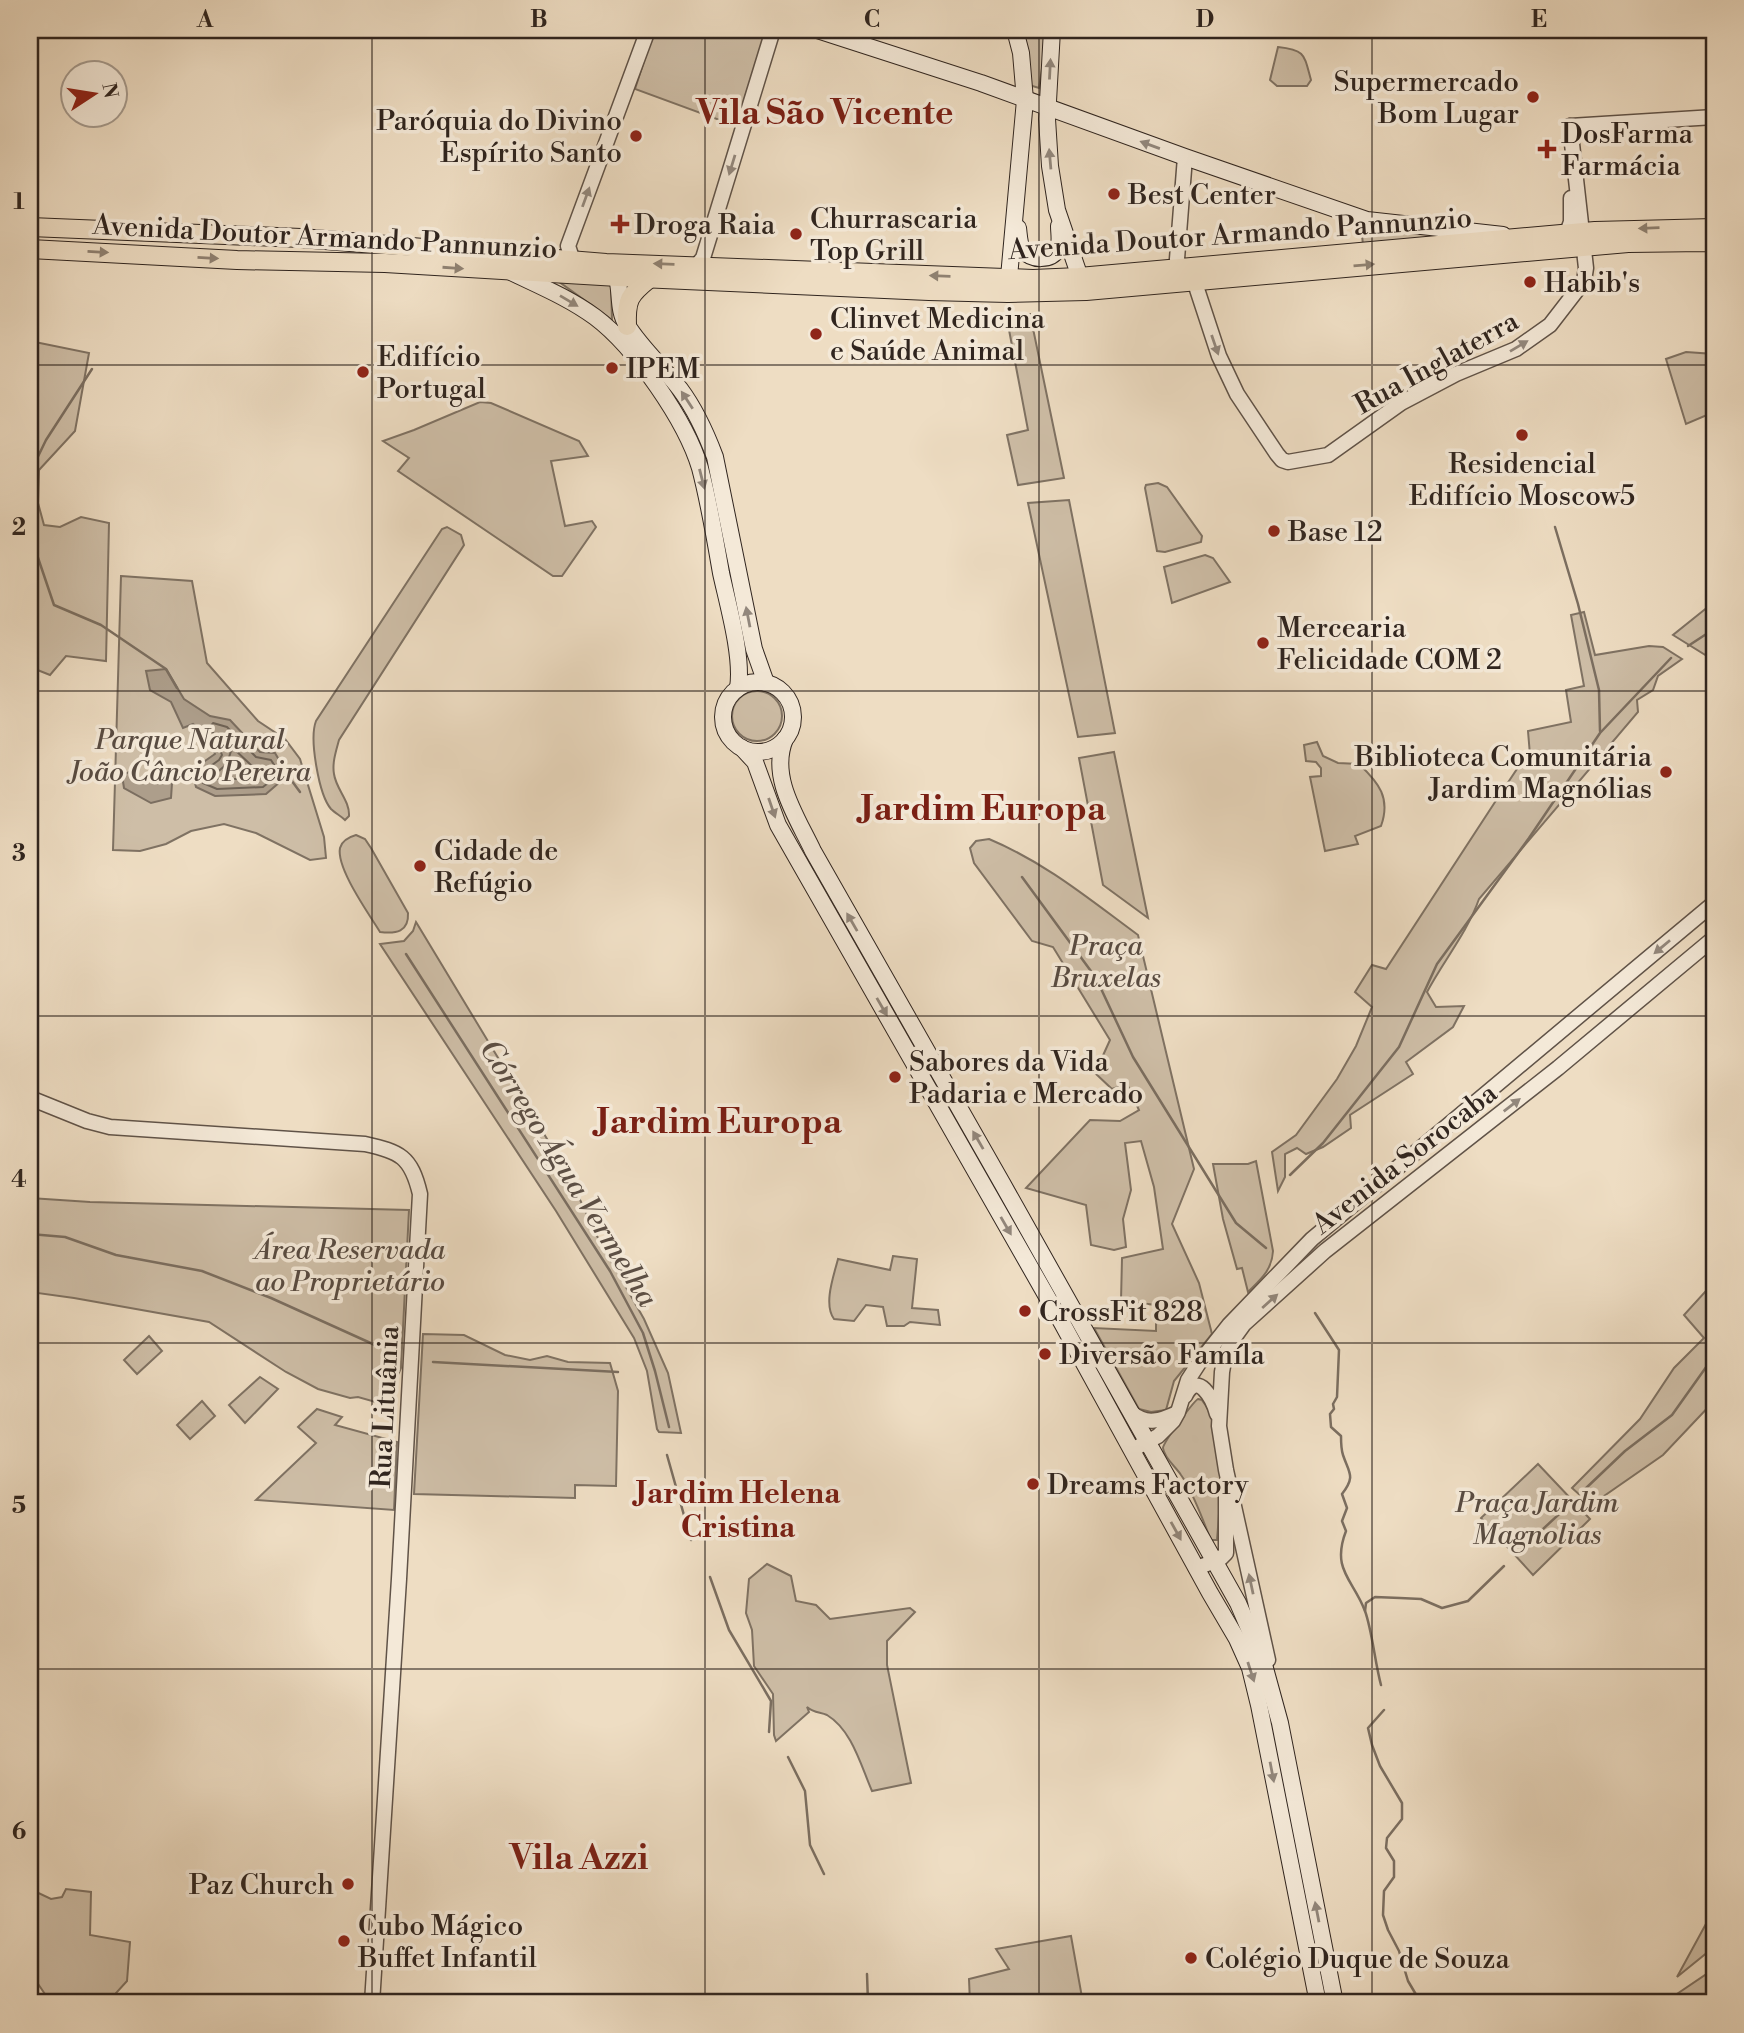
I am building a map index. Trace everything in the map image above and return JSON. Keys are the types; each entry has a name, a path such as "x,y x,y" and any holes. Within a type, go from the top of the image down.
{"main road":[{"path":"817,30 981,83 1367,220 1523,237"},
{"path":"1008,286 1025,100 1021,53 1015,30"},
{"path":"1023,131 1025,143 1018,230 1021,248 1040,258 1048,257 1057,250 1060,241 1058,210 1050,166 1048,108 1052,30"},
{"path":"981,83 1008,82 1021,53"},
{"path":"1058,210 1083,284"},
{"name":"Avenida Doutor Armando Pannunzio","path":"30,226 301,238 573,261 697,265 1008,286"},
{"path":"1578,237 1638,229 1714,228"},
{"name":"Avenida Doutor Armando Pannunzio","path":"1186,276 1523,237 1578,237"},
{"name":"Avenida Doutor Armando Pannunzio","path":"30,249 237,260 385,262 649,279 1008,286 1083,284 1186,276 1578,237"},
{"path":"1578,237 1628,243 1714,244"},
{"path":"301,238 314,254 385,262"},
{"path":"606,263 618,277 618,302 627,326 680,389 706,433 722,482 754,649 766,683"},
{"path":"508,270 568,299 598,319 670,402 699,466 737,656 738,688"},
{"path":"627,326 626,304 630,296 649,279"},
{"path":"720,568 725,574 731,575 737,570 738,564"},
{"path":"1318,2003 1250,1668 1237,1639 1132,1450 1069,1320 1000,1179 823,871 787,796 779,755 791,729 791,706 786,696 777,687 766,683 752,682 738,688 725,703 723,715 728,735 755,762 778,825 984,1187 1069,1320 1132,1413 1238,1603 1263,1661 1280,1723 1335,2003"},
{"path":"742,748 748,751 765,751 773,749 785,739"},
{"path":"905,1048 909,1036 921,1040"},
{"path":"984,1187 983,1182 988,1176 996,1175 1000,1179"}],"street":[{"path":"573,261 568,246 648,30"},
{"path":"697,265 703,258 773,30"},
{"name":"Rua Inglaterra","path":"1186,276 1237,394 1277,454 1288,462 1328,455 1401,403 1456,374 1516,349 1550,325 1584,281 1586,275 1578,237 1570,126 1714,117"},
{"path":"1185,157 1186,276"},
{"name":"Avenida Sorocaba","path":"1132,1450 1149,1442 1168,1426 1181,1406 1188,1380 1229,1325 1312,1239 1714,903"},
{"name":"Avenida Sorocaba","path":"1226,1470 1219,1426 1220,1395 1225,1355 1244,1324 1325,1251 1558,1068 1714,938"},
{"name":"Rua Lituânia","path":"30,1098 87,1121 110,1127 365,1144 395,1151 407,1163 416,1178 420,1194 372,2003"},
{"path":"1132,1413 1139,1419 1155,1421 1181,1406 1187,1391 1197,1386 1209,1394 1219,1426"},
{"path":"1196,1568 1216,1562 1226,1553 1226,1470"},
{"path":"1226,1470 1280,1723"}],"green space":[{"path":"654,30 766,30 737,123 733,125 635,89"},
{"path":"1022,30 1048,30 1039,88 1029,85"},
{"path":"1278,47 1294,50 1302,55 1311,80 1307,86 1277,86 1270,80"},
{"path":"1361,225 1470,236 1363,245"},
{"path":"558,281 611,283 612,320"},
{"path":"1006,314 1030,314 1064,478 1018,485 1007,435 1028,430"},
{"path":"30,341 89,353 75,431 39,470 38,503 44,525 60,527 81,517 109,523 106,661 66,656 50,675 30,667"},
{"path":"1686,352 1714,354 1714,412 1686,424 1666,359"},
{"path":"480,402 491,403 579,441 588,456 551,461 565,526 592,521 596,527 562,576 553,576 398,471 409,458 383,441"},
{"path":"1158,483 1167,487 1202,536 1201,542 1165,552 1157,551 1145,488 1146,485"},
{"path":"1069,500 1115,733 1078,737 1028,503"},
{"path":"447,527 461,535 464,545 339,740 334,770 335,779 349,811 345,820 331,809 319,780 314,740 316,721 442,529"},
{"path":"1205,555 1213,558 1230,582 1172,603 1164,567"},
{"name":"Parque Natural João Câncio Pereira","path":"121,576 192,581 207,663 258,721 285,739 300,759 324,837 326,858 310,860 256,833 224,824 191,831 166,844 140,851 113,850"},
{"path":"1714,602 1714,650 1707,656 1673,635"},
{"path":"1584,612 1595,655 1649,646 1663,647 1682,659 1658,676 1653,690 1637,700 1638,712 1479,899 1462,935 1427,992 1436,1007 1464,1006 1453,1027 1406,1062 1413,1074 1350,1115 1351,1128 1323,1147 1306,1154 1297,1148 1285,1154 1285,1177 1278,1191 1272,1152 1296,1135 1337,1079 1356,1046 1372,1007 1355,992 1372,965 1386,969 1519,766 1530,755 1528,731 1571,722 1566,690 1584,686 1571,615"},
{"path":"757,691 775,698 782,716 775,734 757,741 739,734 732,716 739,698"},
{"path":"1317,742 1323,756 1338,763 1359,764 1377,785 1384,799 1381,826 1355,836 1358,844 1325,851 1310,777 1321,776 1321,768 1316,762 1306,761 1304,745"},
{"path":"1114,752 1148,918 1103,885 1079,758"},
{"path":"356,835 365,839 371,848 408,913 406,924 400,930 380,932 348,879 340,857 340,848 344,841"},
{"name":"Praça Bruxelas","path":"989,839 1048,870 1138,935 1194,1169 1172,1224 1199,1283 1212,1334 1174,1381 1166,1410 1151,1412 1139,1409 1094,1328 1156,1331 1156,1305 1121,1301 1122,1258 1163,1249 1154,1187 1141,1141 1125,1143 1131,1190 1123,1219 1126,1247 1114,1250 1091,1245 1086,1205 1026,1188 1090,1120 1120,1121 1139,1110 1127,1084 1112,1089 1095,1073 1110,1040 1053,947 1032,941 974,863 970,848 976,841"},
{"path":"416,922 567,1172 597,1236 644,1319 668,1373 681,1433 659,1432 657,1429 647,1371 634,1338 556,1211 380,944 404,941 413,931"},
{"path":"1256,1161 1273,1251 1268,1269 1248,1292 1242,1268 1237,1269 1223,1219 1213,1164 1248,1164"},
{"name":"Área Reservada ao Proprietário","path":"30,1198 409,1210 401,1368 388,1398 379,1403 318,1389 286,1372 209,1322 30,1292"},
{"path":"893,1256 917,1259 912,1308 938,1310 940,1325 910,1322 904,1326 887,1326 883,1307 866,1305 854,1321 834,1319 829,1298 838,1259 890,1270"},
{"path":"1714,1282 1714,1401 1663,1455 1591,1505 1572,1488 1640,1419 1674,1368 1704,1338 1684,1315"},
{"path":"423,1334 464,1335 505,1355 530,1360 547,1356 568,1362 610,1363 618,1391 616,1486 575,1485 575,1498 414,1494"},
{"path":"149,1336 162,1351 137,1374 124,1360"},
{"path":"260,1377 278,1389 245,1423 229,1405"},
{"path":"1198,1399 1202,1400 1210,1414 1219,1448 1217,1540 1211,1540 1190,1490 1163,1448"},
{"path":"202,1401 215,1416 190,1439 177,1425"},
{"path":"317,1409 342,1417 335,1425 397,1442 394,1510 256,1500 316,1443 298,1427"},
{"name":"Praça Jardim Magnolias","path":"1538,1464 1590,1519 1533,1575 1481,1518"},
{"path":"767,1564 791,1576 796,1601 816,1605 830,1619 910,1608 915,1612 887,1641 887,1665 911,1783 872,1791 855,1749 843,1730 827,1715 807,1707 809,1712 776,1741 773,1694 754,1666 752,1630 746,1613 749,1579"},
{"path":"30,1889 51,1899 62,1897 66,1889 91,1892 90,1935 130,1942 127,1981 116,1993 117,2003 51,2003 30,1972"},
{"path":"1707,1922 1714,1927 1714,1947 1677,1977"},
{"path":"1071,1936 1083,2003 970,2003 969,1979 1009,1969 996,1949"},
{"path":"1714,1969 1714,2003 1665,2003 1668,2000"}],"water":[{"path":"166,669 184,699 210,716 230,720 260,752 275,753 288,775 266,794 215,796 196,787 192,770 215,754 208,736 193,724 183,728 171,702 150,690 146,671"},
{"path":"155,771 162,771 172,783 171,798 151,803 124,788 122,775 129,772 140,778"}],"waterway":[{"name":"Córrego Água Vermelha","path":"30,473 46,440 92,369"},
{"name":"Córrego Água Vermelha","path":"30,508 33,543 54,605 101,625 166,669 177,688"},
{"path":"1555,527 1578,604 1599,690 1600,731"},
{"path":"1688,646 1714,629"},
{"path":"1290,1175 1323,1143 1399,1047 1437,964 1529,838 1600,733 1671,658"},
{"name":"Córrego Água Vermelha","path":"286,773 300,792"},
{"path":"1022,877 1096,978 1133,1057 1236,1223 1266,1248"},
{"name":"Córrego Água Vermelha","path":"406,954 610,1271 643,1333 669,1427"},
{"path":"30,1234 65,1237 116,1255 202,1271 271,1298 386,1350"},
{"path":"1315,1313 1339,1350 1337,1397 1330,1414 1331,1427 1341,1436 1342,1453 1350,1474 1349,1483 1342,1494 1347,1508 1342,1521 1346,1531 1342,1544 1342,1565 1365,1611 1381,1685"},
{"path":"1584,1490 1625,1451 1672,1415 1714,1356"},
{"path":"433,1362 618,1372"},
{"name":"Córrego Água Vermelha","path":"667,1455 691,1540"},
{"path":"1516,1554 1570,1504"},
{"path":"1365,1611 1366,1603 1375,1597 1421,1599 1442,1608 1468,1601 1504,1566"},
{"name":"Córrego Água Vermelha","path":"710,1577 729,1630 771,1701 769,1732"},
{"path":"1384,1710 1368,1728 1380,1766 1402,1803 1402,1819 1387,1838 1386,1848 1394,1861 1394,1877 1384,1891 1383,1915 1399,1951 1408,1981 1421,2003"},
{"name":"Córrego Água Vermelha","path":"788,1757 805,1791 810,1845 824,1874"},
{"name":"Córrego Água Vermelha","path":"867,1974 868,2003"}],"place":[{"name":"Supermercado Bom Lugar","path":"1533,97"},
{"name":"Paróquia do Divino Espírito Santo","path":"636,136"},
{"name":"DosFarma Farmácia","path":"1547,149"},
{"name":"Best Center","path":"1114,194"},
{"name":"Droga Raia","path":"620,224"},
{"name":"Churrascaria Top Grill","path":"796,234"},
{"name":"Habib's","path":"1530,282"},
{"name":"Clinvet Medicina e Saúde Animal","path":"816,334"},
{"name":"IPEM","path":"612,368"},
{"name":"Edifício Portugal","path":"363,372"},
{"name":"Residencial Edifício Moscow5","path":"1522,435"},
{"name":"Base 12","path":"1274,531"},
{"name":"Mercearia Felicidade COM 2","path":"1263,643"},
{"name":"Biblioteca Comunitária Jardim Magnólias","path":"1666,772"},
{"name":"Cidade de Refúgio","path":"420,866"},
{"name":"Sabores da Vida Padaria e Mercado","path":"895,1077"},
{"name":"CrossFit 828","path":"1025,1311"},
{"name":"Diversão Famíla","path":"1045,1354"},
{"name":"Dreams Factory","path":"1033,1484"},
{"name":"Paz Church","path":"348,1884"},
{"name":"Cubo Mágico Buffet Infantil","path":"344,1941"},
{"name":"Colégio Duque de Souza","path":"1191,1958"}],"district":[{"name":"Vila São Vicente","path":"825,112"},
{"name":"Jardim Europa","path":"983,808"},
{"name":"Jardim Europa","path":"719,1121"},
{"name":"Jardim Helena Cristina","path":"738,1510"},
{"name":"Vila Azzi","path":"579,1857"}]}
